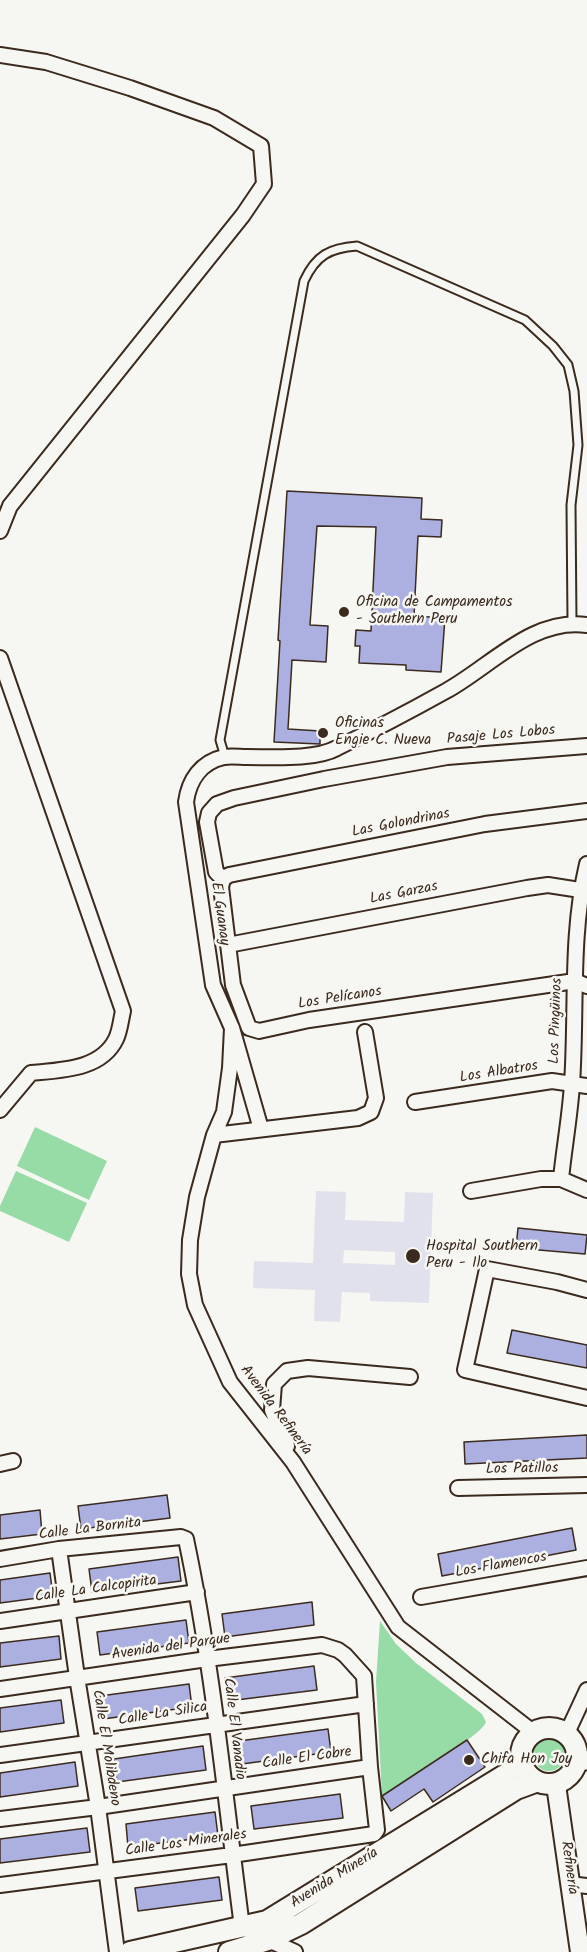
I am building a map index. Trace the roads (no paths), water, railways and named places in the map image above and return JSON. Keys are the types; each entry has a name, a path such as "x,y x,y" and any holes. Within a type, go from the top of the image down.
{"main road":[{"path":"546,1727 567,1733 577,1746 583,1761 570,1777 556,1785 535,1782 523,1769 520,1760 523,1744 533,1732 546,1727"},
{"name":"Avenida Minería","path":"130,1952 267,1921 508,1773 520,1760"},
{"name":"Avenida Minería","path":"229,1952 268,1940 301,1924 516,1789 535,1782"}],"street":[{"path":"0,55 46,62 130,88 214,118 261,146 264,184 243,215 10,506 0,531"},
{"path":"225,757 294,758 333,750 449,690 510,648 546,629 572,622 587,625"},
{"path":"0,658 123,1011 117,1039 100,1058 73,1069 31,1073 0,1110"},
{"name":"Pasaje Los Lobos","path":"223,879 216,872 207,822 209,813 218,804 234,798 324,778 447,757 587,746"},
{"name":"El Guanay","path":"225,757 202,766 188,786 186,801 213,985 232,1028 261,1129"},
{"name":"Las Golondrinas","path":"223,879 229,875 485,824 587,811"},
{"name":"Los Pingüinos","path":"561,1179 581,983 576,929 587,864"},
{"name":"Los Pelícanos","path":"223,879 221,887 233,985 249,1028 259,1030 309,1020 581,983"},
{"name":"Las Garzas","path":"228,945 527,888 548,885 584,890"},
{"name":"Avenida Refinería","path":"232,1028 230,1068 224,1112 214,1135 197,1197 190,1240 189,1274 195,1305 230,1382 293,1462 398,1627 533,1732"},
{"path":"214,1135 358,1118 371,1112 376,1098 365,1032"},
{"name":"Los Albatros","path":"415,1102 552,1082 587,1086"},
{"path":"471,1191 541,1179 561,1179 587,1190"},
{"path":"587,1290 557,1281 487,1269 465,1370 587,1398"},
{"path":"293,1462 272,1410 274,1384 287,1371 308,1368 410,1377"},
{"name":"Los Patillos","path":"458,1488 587,1485"},
{"name":"Calle La Bornita","path":"0,1559 59,1549 183,1538"},
{"name":"Calle El Vanadio","path":"183,1538 186,1539 197,1592 217,1724 242,1927"},
{"name":"Calle El Molibdeno","path":"59,1549 98,1807 117,1952"},
{"name":"Los Flamencos","path":"421,1597 587,1568"},
{"name":"Calle La Calcopirita","path":"0,1621 197,1592"},
{"name":"Avenida del Parque","path":"0,1689 322,1645 345,1655 364,1676 366,1704"},
{"path":"567,1733 587,1690"},
{"path":"366,1704 370,1767"},
{"name":"Calle La Silica","path":"0,1755 366,1704"},
{"name":"Calle El Cobre","path":"0,1819 370,1767"},
{"name":"Calle Los Minerales","path":"0,1885 232,1855 376,1833 370,1767"},
{"name":"Refinería","path":"556,1785 579,1885 582,1949"},
{"path":"242,1927 295,1952"}],"lane":[{"path":"225,757 220,740 304,281 312,264 335,248 357,246 525,320 553,346 568,365 574,391 578,445 572,505 572,622"}],"place":[{"name":"Oficina de Campamentos - Southern Peru","path":"344,612"},
{"name":"Oficinas Engie C. Nueva","path":"323,733"},
{"name":"Hospital Southern Peru - Ilo","path":"413,1256"},
{"name":"Chifa Hon Joy","path":"469,1760"}]}
